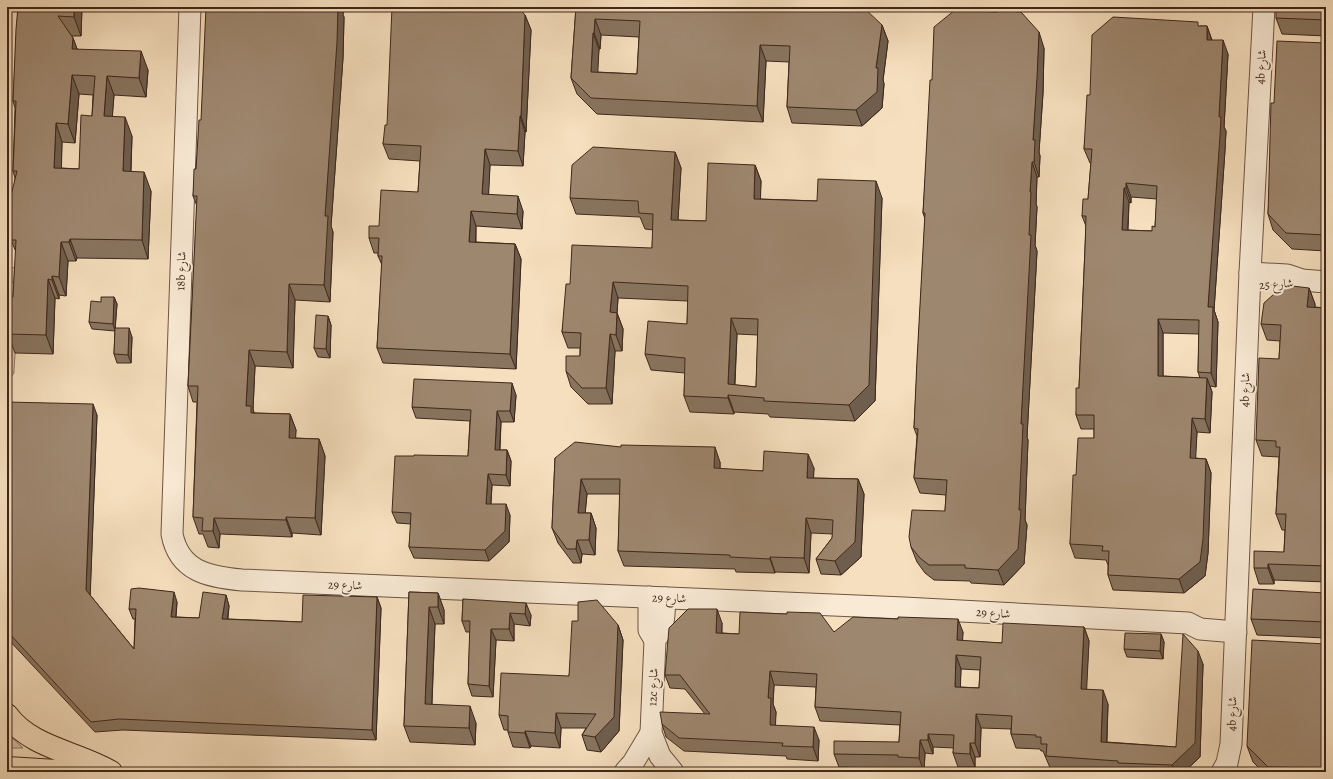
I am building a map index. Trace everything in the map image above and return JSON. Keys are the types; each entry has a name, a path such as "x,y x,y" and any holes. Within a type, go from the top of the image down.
{"main road":[{"path":"7,715 12,722 45,744 93,762 111,772"},
{"path":"7,768 73,772"}],"street":[{"name":"18b شارع","path":"172,534 190,7"},
{"name":"4b شارع","path":"1222,772 1227,763 1231,744 1250,279 1264,7"},
{"name":"شارع 25","path":"1250,279 1287,275 1302,280 1326,282"},
{"name":"شارع 29","path":"172,534 174,546 178,554 192,567 211,575 231,579 904,608 1188,623 1201,616 1236,624"},
{"name":"12c شارع","path":"657,598 649,630 655,640 651,733 660,756 673,772"},
{"name":"12c شارع","path":"625,772 633,763 651,733"}],"shaded area":[{"path":"7,267 17,268 14,284 7,277"},
{"path":"7,306 14,319 16,338 14,373 7,381"},
{"path":"7,733 23,748 7,748"}],"building":[{"path":"18,7 74,7 74,17 58,16 73,38 72,49 141,51 139,78 107,76 104,116 125,117 123,171 144,172 142,240 70,239 69,242 61,242 59,277 52,276 52,280 48,279 46,335 8,334 10,297 13,297 16,240 11,240 7,212 17,171 13,171 16,101 13,101","holes":["72,75 95,76 92,116 81,115 79,169 54,168 56,123 68,124"]},
{"path":"206,7 338,7 325,216 328,216 324,285 289,284 287,352 249,350 246,406 251,406 251,413 290,414 289,438 319,439 315,518 286,517 286,520 214,518 213,531 202,531 203,518 193,517 198,386 188,386 197,196 193,196 194,169 196,169 199,120 201,120"},
{"path":"392,7 518,7 525,15 518,151 485,149 482,194 518,196 517,214 471,211 469,242 515,244 510,354 377,348 382,256 378,256 379,238 369,238 369,226 379,226 381,190 418,192 421,146 383,144 385,125 387,125"},
{"path":"576,7 863,7 882,25 876,68 878,68 877,92 856,110 787,107 790,46 760,45 757,106 591,98 571,78","holes":["595,19 640,21 637,74 591,72"]},
{"path":"1276,7 1326,7 1326,20 1276,18"},
{"path":"955,10 997,12 998,10 1021,12 1039,32 1033,140 1035,140 1034,162 1032,162 1030,192 1029,235 1031,235 1021,424 1023,424 1019,510 1021,510 1018,549 998,570 965,568 965,565 929,565 920,558 911,547 909,537 912,510 945,511 947,480 914,478 918,429 914,428 925,213 923,213 934,27"},
{"path":"1113,17 1198,22 1198,26 1207,26 1207,40 1223,40 1219,117 1221,117 1220,136 1208,307 1213,307 1211,373 1198,372 1199,320 1158,319 1158,376 1207,378 1205,419 1192,418 1190,458 1206,459 1203,539 1200,562 1179,579 1108,575 1109,551 1102,551 1103,546 1070,544 1073,475 1076,475 1078,438 1094,438 1094,415 1076,415 1076,388 1079,388 1085,249 1086,216 1082,216 1083,199 1088,199 1092,149 1084,149 1087,95 1090,95 1092,35","holes":["1126,183 1157,186 1155,227 1152,226 1152,231 1122,230 1124,188 1126,188"]},
{"path":"1277,41 1326,43 1326,235 1286,233 1268,214 1271,103 1274,103"},
{"path":"593,147 675,152 671,220 706,221 708,163 755,165 754,199 817,201 818,179 876,181 869,385 849,405 764,401 764,398 728,395 728,398 684,396 685,358 645,354 648,321 687,324 688,286 613,282 610,312 617,313 616,335 610,334 606,388 582,388 566,371 566,356 580,356 581,333 562,332 566,284 570,284 572,245 652,248 653,214 639,213 638,201 570,198 572,165","holes":["731,318 758,319 756,387 728,384"]},
{"path":"1284,285 1309,288 1307,307 1326,308 1326,566 1268,564 1268,568 1254,568 1254,551 1284,552 1286,514 1276,514 1280,447 1276,447 1276,441 1256,440 1259,358 1279,359 1281,325 1261,324 1264,303"},
{"path":"101,297 114,297 113,324 89,322 91,301 101,302"},
{"path":"316,315 328,316 326,349 314,348"},
{"path":"115,328 129,328 128,355 114,354"},
{"path":"414,379 512,383 510,411 497,411 495,450 507,450 506,475 488,474 486,504 506,504 505,531 485,550 409,547 411,513 392,512 395,456 468,456 471,410 412,407"},
{"path":"7,402 93,404 86,590 134,649 136,609 129,609 131,589 139,588 174,592 171,617 199,618 203,592 226,595 222,619 302,622 303,595 377,597 372,730 119,719 91,722 7,631 7,447 9,425 7,424"},
{"path":"575,442 621,447 621,445 715,447 714,468 763,471 764,451 808,454 807,478 858,479 855,542 835,561 816,559 832,538 833,520 806,518 804,558 770,557 770,559 730,557 730,555 618,551 620,479 581,479 578,513 591,513 589,540 577,540 576,549 567,549 552,528 555,458"},
{"path":"1253,589 1326,593 1326,622 1251,619"},
{"path":"409,592 438,593 438,607 429,607 425,704 470,706 469,728 404,726"},
{"path":"463,599 526,603 525,614 510,613 509,629 491,629 489,686 468,684 470,621 462,621"},
{"path":"597,600 618,625 614,717 595,737 582,735 596,714 556,713 555,733 525,731 525,733 508,732 508,716 499,715 501,673 569,676 572,621 578,621 578,602"},
{"path":"688,609 717,609 716,633 739,634 740,612 787,614 787,612 820,613 834,632 853,617 958,619 957,640 1002,643 1003,623 1084,627 1081,689 1103,690 1101,742 1176,747 1183,634 1198,651 1195,743 1172,765 1118,763 1118,761 1046,756 1047,744 1041,744 1041,737 1036,737 1036,735 1011,734 1012,716 976,714 975,743 970,743 970,754 953,753 954,735 928,734 928,740 920,740 919,758 898,757 898,755 834,754 834,741 899,742 901,712 815,707 817,674 770,671 768,698 771,698 770,725 814,727 813,747 782,746 783,743 679,738 662,724 660,712 710,714 680,675 665,675 669,628","holes":["956,655 981,657 979,688 955,687"]},
{"path":"1125,633 1161,634 1160,651 1124,649"},
{"path":"1252,640 1326,644 1326,768 1268,767 1247,746"}]}
